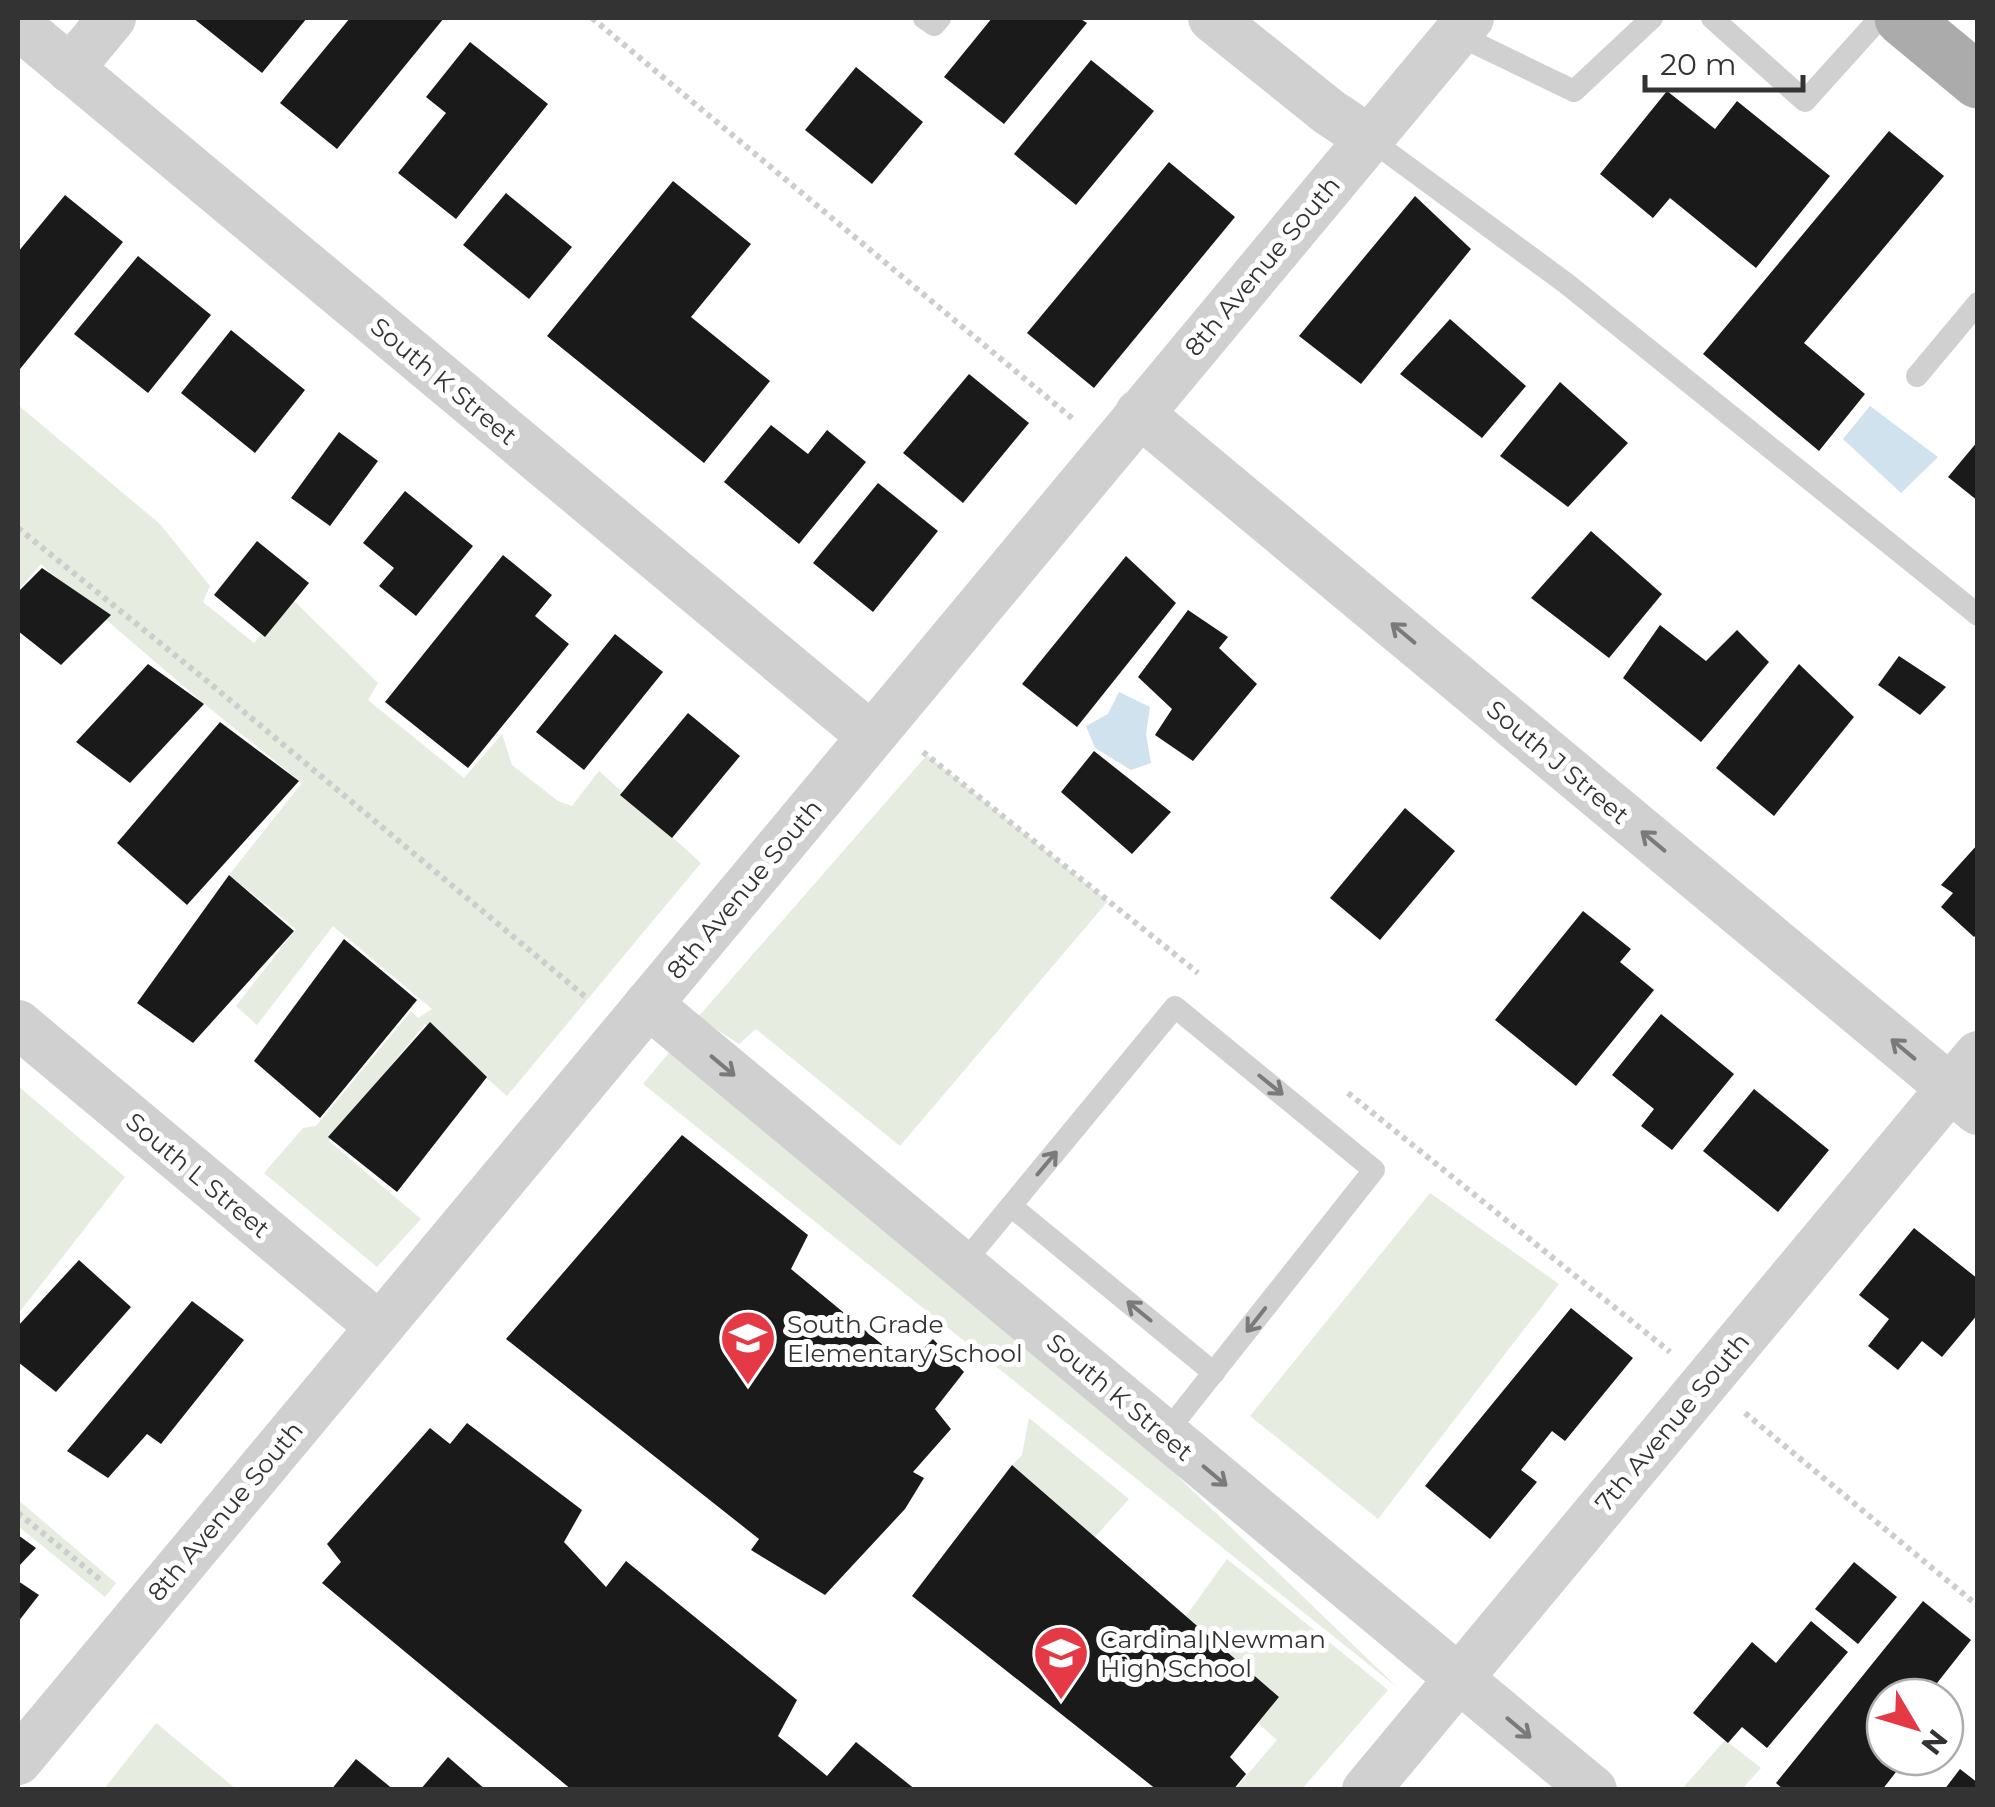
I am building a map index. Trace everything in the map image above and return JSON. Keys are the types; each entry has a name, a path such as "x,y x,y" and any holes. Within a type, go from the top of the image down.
{"main road":[{"path":"1902,18 1978,80"}],"street":[{"path":"70,69 112,18"},
{"path":"1212,18 1329,112 1371,140"},
{"name":"South K Street","path":"18,26 871,736"},
{"name":"8th Avenue South","path":"18,1761 1463,26"},
{"name":"South J Street","path":"1139,413 1968,1085"},
{"name":"South K Street","path":"648,1004 1593,1790"},
{"name":"South L Street","path":"18,1024 379,1326"},
{"name":"7th Avenue South","path":"1366,1790 1707,1381 1968,1085"}],"lane":[{"path":"924,18 934,25 940,18"},
{"path":"1463,26 1574,92 1652,18"},
{"path":"1712,18 1805,101 1880,18"},
{"path":"1371,140 1567,284 1978,614"},
{"path":"1917,376 1978,303"},
{"path":"962,1265 1175,1007 1374,1170 1166,1434"},
{"path":"1011,1206 1214,1373"}],"path":[{"path":"592,18 1074,420"},
{"path":"18,528 207,680 593,1003"},
{"path":"1707,1381 1978,1606"},
{"path":"18,1513 111,1589"}],"shaded area":[{"path":"18,405 160,524 210,586 203,602 254,643 292,599 378,683 368,700 464,778 502,734 512,765 558,801 572,806 599,771 701,863 507,1096 425,1024 329,1141 421,1219 377,1267 264,1173 303,1128 316,1126 411,1011 418,1018 432,1009 333,926 257,1025 236,1006 296,929 229,875 302,783 41,564 18,591"},
{"path":"927,755 1108,901 900,1146 756,1029 739,1044 705,1022 1398,1688 643,1084"},
{"path":"18,1086 125,1177 18,1314"},
{"path":"1430,1193 1559,1284 1378,1519 1250,1416"},
{"path":"1029,1418 1129,1499 1095,1537 1012,1465 1022,1455"},
{"path":"18,1500 116,1583 105,1597 18,1526"},
{"path":"1227,1559 1388,1690 1302,1789 1235,1789 1277,1740 1258,1723 1279,1697 1186,1616"},
{"path":"156,1723 236,1789 104,1789"},
{"path":"1725,1740 1761,1768 1742,1789 1682,1789"}],"water":[{"path":"1870,406 1938,457 1901,493 1843,439"},
{"path":"1119,692 1150,707 1146,734 1151,763 1131,770 1095,748 1086,726 1108,714"}],"building":[{"path":"193,18 307,18 262,73"},
{"path":"350,18 444,18 337,149 280,103"},
{"path":"992,18 1079,18 1087,23 1004,124 944,77"},
{"path":"470,42 548,104 456,219 398,173 446,113 426,97"},
{"path":"1091,60 1154,111 1076,205 1014,154"},
{"path":"856,67 923,122 872,184 805,130"},
{"path":"1667,91 1715,129 1737,101 1830,176 1756,268 1670,198 1653,218 1600,174"},
{"path":"1889,131 1944,176 1804,343 1865,394 1819,451 1703,354"},
{"path":"1169,162 1235,217 1094,388 1027,333"},
{"path":"673,181 751,244 691,317 770,381 704,463 547,336"},
{"path":"506,193 572,247 529,299 463,245"},
{"path":"65,195 123,242 20,369 18,252"},
{"path":"1415,196 1471,249 1361,384 1299,336"},
{"path":"138,256 211,315 148,393 74,334"},
{"path":"1450,319 1526,386 1482,438 1400,374"},
{"path":"231,330 305,390 255,453 181,393"},
{"path":"969,374 1029,423 963,503 903,453"},
{"path":"1560,382 1628,443 1568,507 1500,456"},
{"path":"771,425 808,454 827,430 866,462 799,544 724,482"},
{"path":"339,432 378,461 330,526 291,498"},
{"path":"1978,441 1978,501 1948,477"},
{"path":"878,483 938,531 873,612 813,563"},
{"path":"405,491 473,546 416,616 379,586 394,568 363,543"},
{"path":"1591,531 1662,594 1609,658 1531,598"},
{"path":"257,541 309,583 265,637 214,595"},
{"path":"503,555 552,595 535,616 569,644 468,768 385,702"},
{"path":"1126,556 1176,603 1077,727 1022,684"},
{"path":"42,568 111,615 61,665 18,631 18,592"},
{"path":"1188,610 1228,637 1219,648 1257,684 1193,761 1155,735 1172,709 1138,677"},
{"path":"1660,625 1706,661 1737,630 1769,662 1701,742 1623,678"},
{"path":"615,634 663,672 584,770 536,732"},
{"path":"1899,656 1946,687 1920,715 1878,685"},
{"path":"148,664 204,704 130,783 76,742"},
{"path":"1799,664 1854,717 1774,816 1716,768"},
{"path":"688,713 740,756 672,838 620,795"},
{"path":"220,722 299,781 187,905 117,843"},
{"path":"1094,751 1171,812 1132,854 1061,792"},
{"path":"1405,808 1455,851 1380,940 1330,898"},
{"path":"1978,844 1978,933 1974,937 1941,907 1953,893 1941,885"},
{"path":"229,875 294,931 193,1043 137,1003"},
{"path":"1583,911 1631,949 1620,962 1654,990 1576,1086 1495,1020"},
{"path":"344,939 417,1000 320,1118 254,1061"},
{"path":"1661,1014 1734,1074 1672,1150 1641,1126 1654,1109 1612,1075"},
{"path":"430,1022 487,1077 397,1192 328,1137"},
{"path":"1754,1089 1829,1150 1778,1212 1703,1151"},
{"path":"682,1135 808,1235 791,1269 907,1365 933,1339 964,1372 935,1409 951,1429 913,1472 924,1478 905,1509 825,1595 751,1550 759,1539 506,1339"},
{"path":"1914,1228 1978,1279 1978,1314 1942,1357 1922,1341 1898,1370 1868,1346 1889,1319 1859,1295"},
{"path":"79,1260 131,1307 56,1392 18,1362 18,1326"},
{"path":"192,1301 244,1340 161,1444 147,1434 108,1478 67,1451"},
{"path":"1571,1308 1633,1358 1565,1441 1552,1431 1521,1470 1537,1482 1490,1539 1425,1486"},
{"path":"467,1423 582,1510 564,1542 606,1587 626,1561 797,1700 778,1736 827,1776 856,1742 916,1790 572,1790 322,1583 341,1562 327,1544 430,1428 450,1444"},
{"path":"1012,1465 1279,1697 1230,1757 1246,1774 1233,1790 1157,1790 912,1596"},
{"path":"18,1535 36,1548 18,1567"},
{"path":"1854,1562 1897,1597 1858,1644 1815,1609"},
{"path":"18,1581 39,1595 18,1622"},
{"path":"1923,1601 1971,1640 1942,1677 1865,1677 1865,1777 1892,1777 1882,1790 1784,1790 1776,1783"},
{"path":"1811,1621 1848,1652 1767,1748 1742,1727 1728,1743 1693,1713 1752,1642 1776,1663"},
{"path":"448,1757 486,1790 420,1790"},
{"path":"356,1759 394,1790 331,1790"},
{"path":"1965,1773 1978,1783 1978,1790 1944,1790 1954,1777 1965,1777"}],"place":[{"name":"South Grade Elementary School","path":"748,1387"},
{"name":"Cardinal Newman High School","path":"1061,1702"}]}
